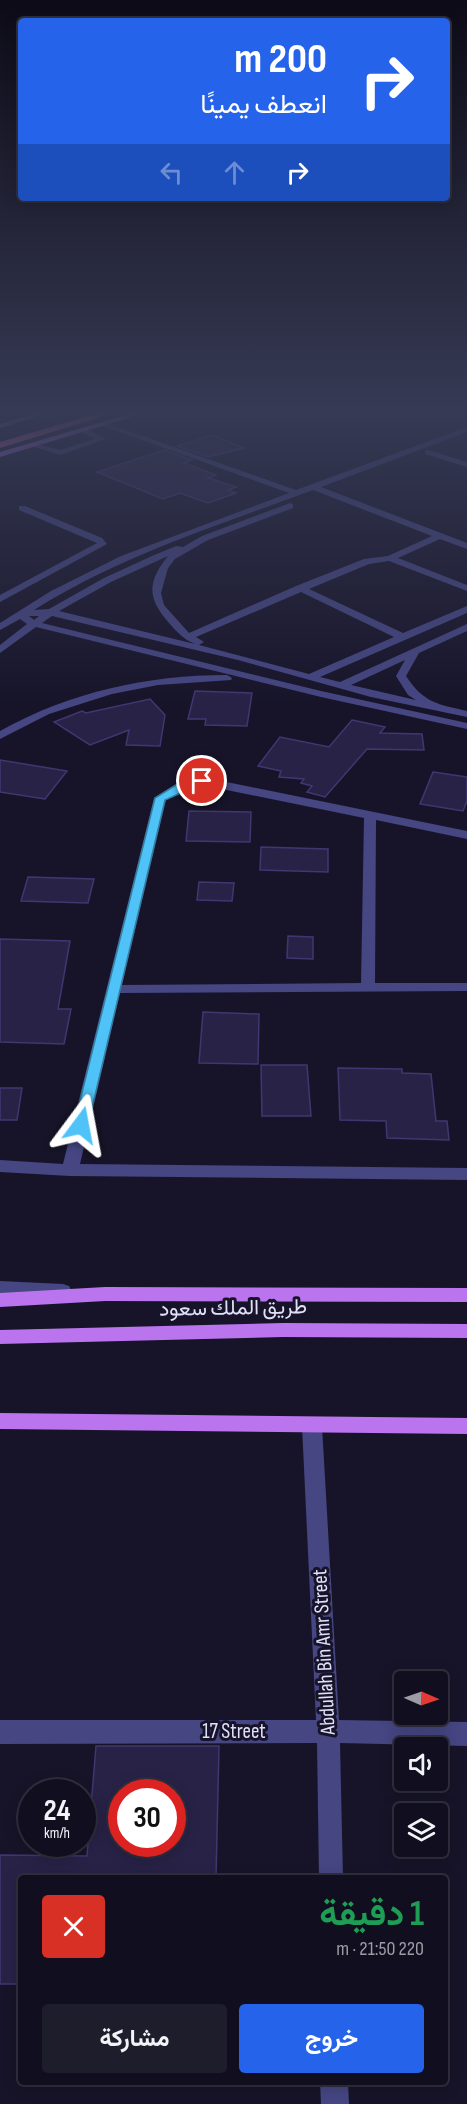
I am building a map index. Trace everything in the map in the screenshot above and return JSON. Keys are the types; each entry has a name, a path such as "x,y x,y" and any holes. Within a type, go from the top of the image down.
{"main road":[{"path":"0,1300 105,1294 467,1295"},
{"name":"طريق الملك سعود","path":"0,1337 283,1330 467,1331"},
{"path":"0,1421 467,1426"}],"street":[{"path":"0,599 102,544 99,540 29,510"},
{"path":"0,627 54,593 124,558 251,510"},
{"path":"0,651 32,623 49,612 139,564 279,510"},
{"path":"373,510 467,546"},
{"path":"187,637 299,588 367,561 390,558 439,536"},
{"path":"205,538 172,557 163,568 156,593 159,606 187,637 241,658"},
{"path":"390,558 467,588"},
{"path":"299,588 403,637"},
{"path":"308,678 467,609"},
{"path":"20,614 49,612 241,658 340,686 467,714"},
{"path":"20,614 32,623 259,679 467,726"},
{"path":"340,686 467,627"},
{"path":"414,652 401,676 412,693 435,708"},
{"path":"0,735 45,711 127,687 196,677 259,679"},
{"path":"70,1170 160,798 180,787 202,781 232,785 370,817 467,835"},
{"path":"368,988 370,817"},
{"path":"114,989 467,987"},
{"path":"0,1166 70,1170 467,1173"},
{"path":"0,1288 105,1294"},
{"name":"Abdullah Bin Amr Street","path":"312,1426 328,1731 331,1875"},
{"name":"17 Street","path":"0,1732 328,1731 467,1734"},
{"path":"334,2085 335,2104"}],"building":[{"path":"195,691 252,693 247,726 205,725 206,719 188,719"},
{"path":"150,699 165,715 160,746 126,745 129,730 90,745 54,722 82,711 86,713"},
{"path":"352,720 385,727 380,733 422,734 424,750 367,749 325,797 307,792 312,786 301,783 304,779 279,777 281,771 258,766 280,737 329,747"},
{"path":"0,760 67,771 45,799 0,792"},
{"path":"433,772 467,777 467,801 463,811 420,804"},
{"path":"189,811 251,812 250,842 186,841"},
{"path":"261,847 328,849 328,872 260,870"},
{"path":"28,877 94,879 88,903 21,901"},
{"path":"199,882 234,883 232,901 197,900"},
{"path":"288,936 313,937 313,959 287,958"},
{"path":"0,939 70,941 58,1009 71,1009 64,1044 0,1042"},
{"path":"203,1012 259,1014 258,1064 199,1063"},
{"path":"261,1065 307,1065 311,1116 262,1116"},
{"path":"338,1068 402,1069 402,1073 431,1074 436,1121 447,1121 449,1140 387,1138 386,1121 340,1120"},
{"path":"0,1088 22,1088 17,1120 0,1120"},
{"path":"96,1746 219,1746 216,1875 18,1875 18,1984 0,1984 0,1855 96,1857 96,1779 93,1779"}],"route":[{"path":"81,1125 160,798 180,787 202,781"}]}
